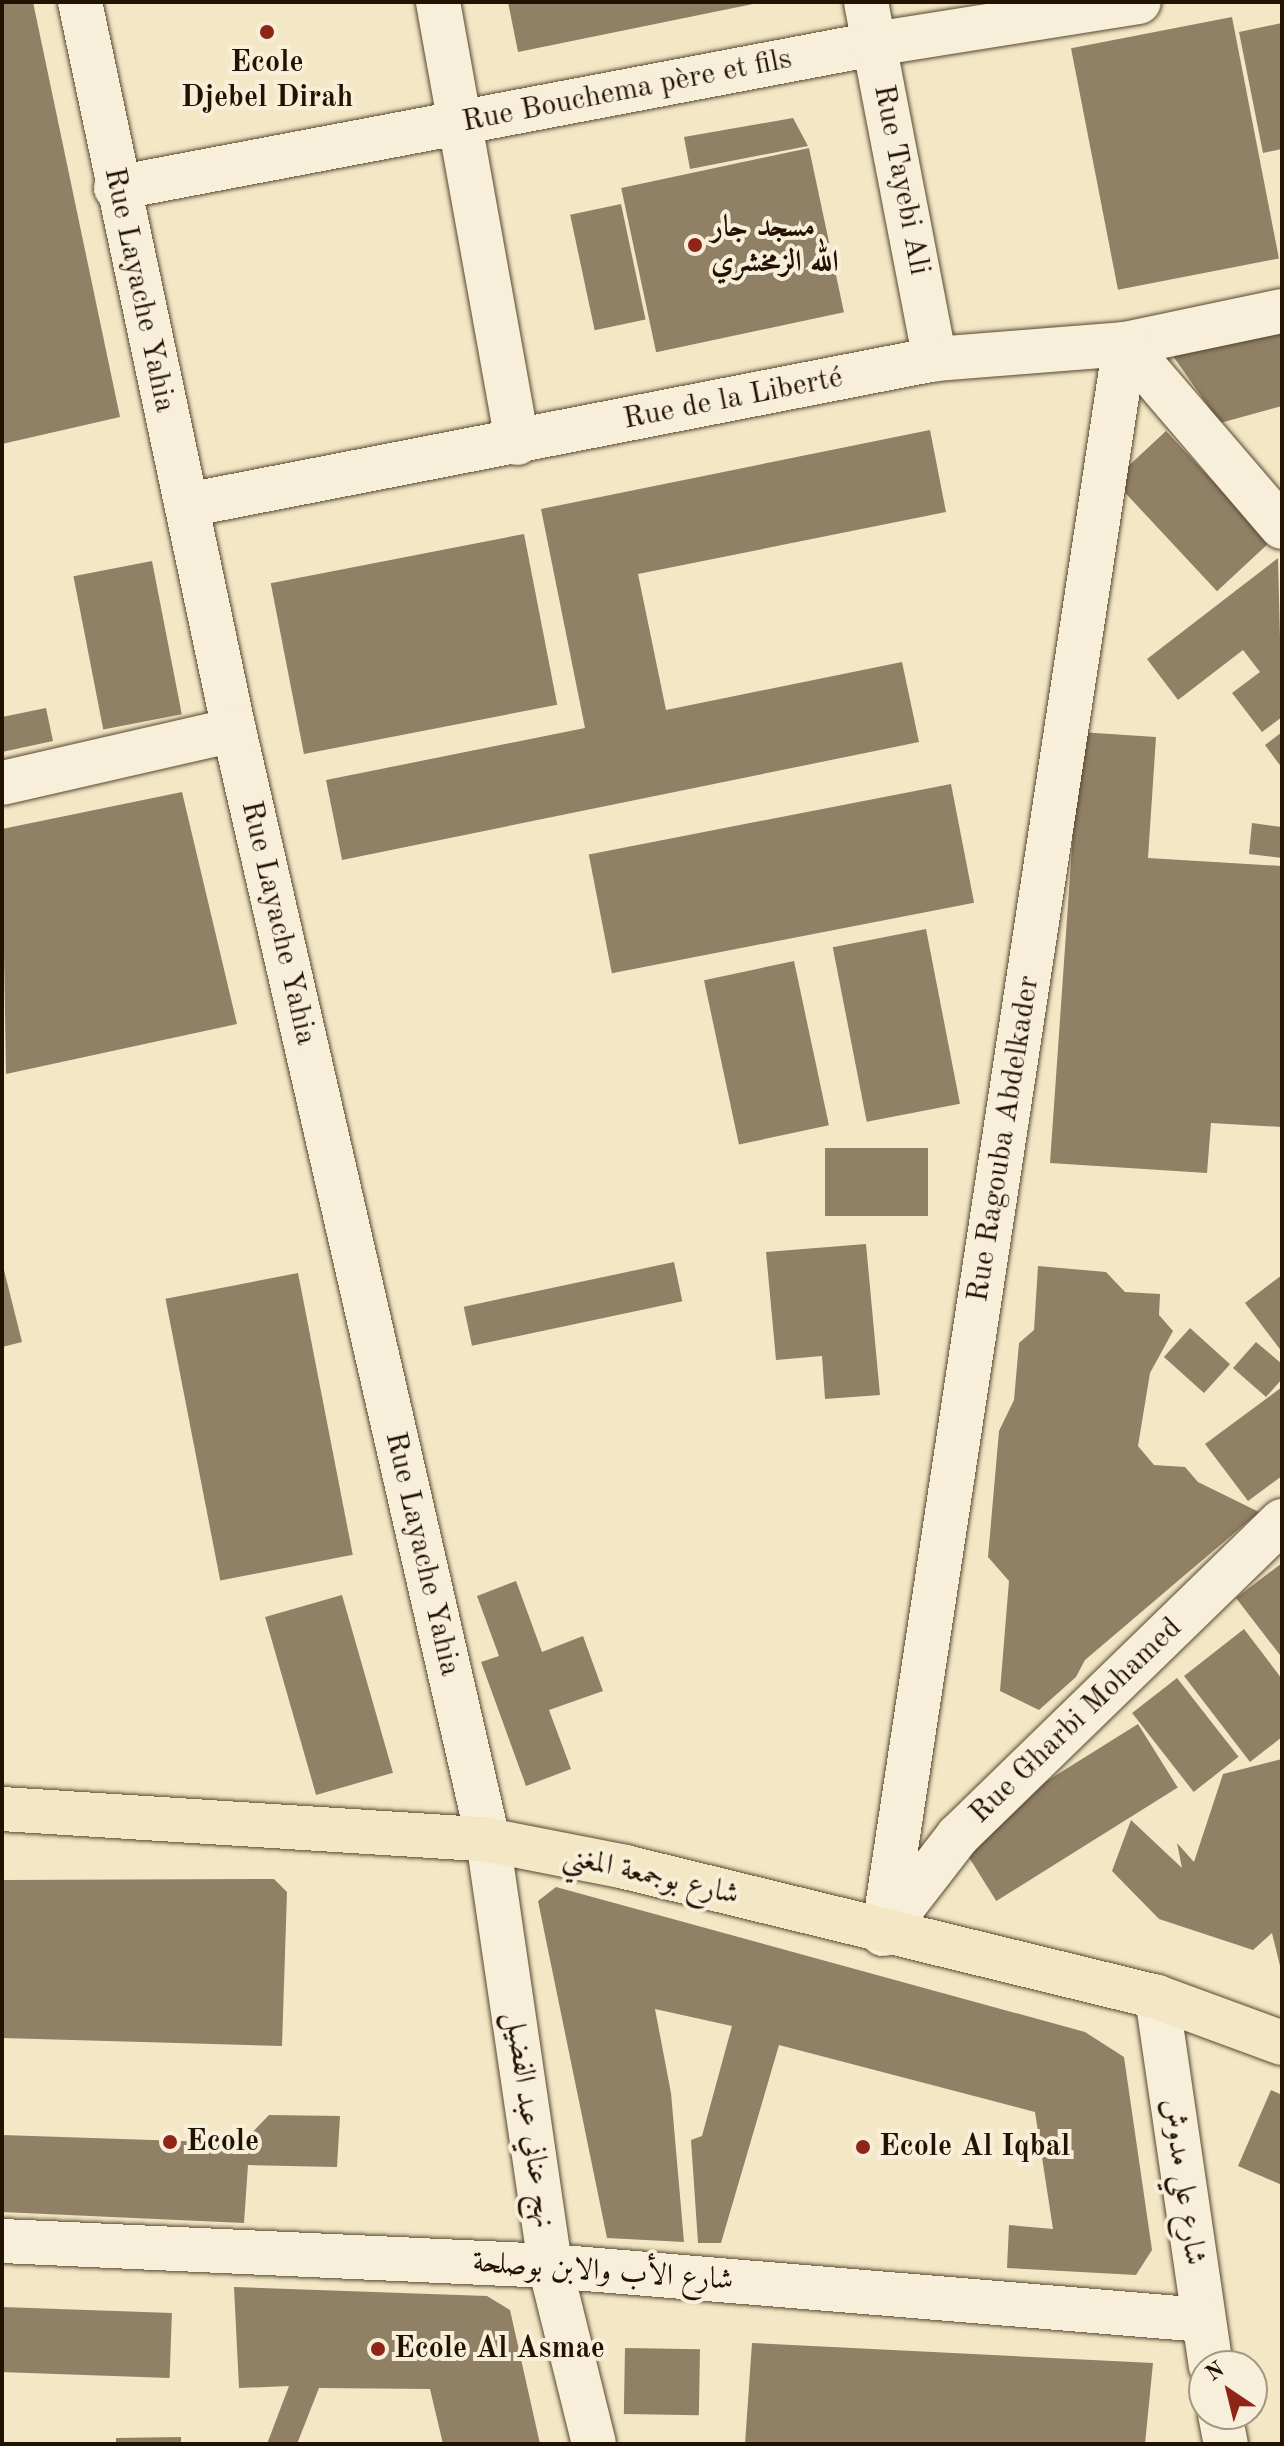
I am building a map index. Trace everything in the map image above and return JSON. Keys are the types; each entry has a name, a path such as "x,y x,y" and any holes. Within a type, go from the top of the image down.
{"main road":[{"name":"شارع بوجمعة المغني","path":"2,1809 488,1840 625,1867 883,1934 1157,1997 1282,2043"}],"street":[{"name":"Rue Layache Yahia","path":"80,2 116,188 234,730 488,1840"},
{"path":"438,2 517,443"},
{"name":"Rue Tayebi Ali","path":"866,2 935,359"},
{"name":"Rue Bouchema père et fils","path":"116,188 874,44 1139,2"},
{"name":"Rue de la Liberté","path":"187,505 935,359 1125,344 1282,311"},
{"path":"1125,344 1282,527"},
{"name":"Rue Ragouba Abdelkader","path":"883,1934 1125,344"},
{"path":"2,783 234,730"},
{"name":"Rue Gharbi Mohamed","path":"883,1934 958,1836 1282,1521"},
{"name":"نهج عناني عبد الفضيل","path":"488,1840 550,2266 594,2444"},
{"name":"شارع علي مدوش","path":"1157,1997 1208,2350"},
{"name":"شارع الأب والابن بوصلحة","path":"2,2241 550,2266 1203,2320"}],"building":[{"path":"2,2 33,2 120,417 2,444"},
{"path":"508,2 758,2 758,3 518,52"},
{"path":"1232,17 1279,258 1118,290 1071,48"},
{"path":"1282,23 1282,149 1263,153 1239,32"},
{"path":"793,118 808,146 690,169 684,137"},
{"path":"809,148 844,312 656,352 621,188"},
{"path":"621,204 646,319 595,330 570,215"},
{"path":"1282,318 1282,406 1220,423 1173,356"},
{"path":"930,430 946,512 638,574 666,710 902,662 919,742 342,860 326,780 585,728 541,509"},
{"path":"1166,431 1270,542 1217,591 1113,480"},
{"path":"524,534 557,705 304,754 271,583"},
{"path":"1278,558 1282,717 1262,732 1232,693 1260,672 1243,650 1178,700 1147,659"},
{"path":"152,561 182,714 103,729 73,576"},
{"path":"46,708 53,741 2,752 2,717"},
{"path":"1080,732 1156,737 1148,858 1282,866 1282,1127 1211,1123 1207,1173 1050,1163"},
{"path":"1282,732 1282,768 1265,745"},
{"path":"951,784 974,903 612,973 589,854"},
{"path":"182,792 237,1024 6,1074 2,829"},
{"path":"1252,823 1282,827 1282,858 1249,854"},
{"path":"926,929 960,1104 867,1122 833,947"},
{"path":"794,961 829,1125 739,1144 704,980"},
{"path":"825,1148 928,1148 928,1216 825,1216"},
{"path":"866,1244 880,1395 825,1399 822,1356 776,1360 766,1252"},
{"path":"2,1262 22,1342 2,1347"},
{"path":"674,1262 682,1301 472,1346 464,1307"},
{"path":"1038,1266 1106,1272 1125,1292 1160,1294 1159,1315 1173,1331 1150,1373 1138,1446 1154,1465 1185,1467 1198,1482 1259,1512 1085,1660 1076,1677 1039,1710 1000,1691 1009,1581 988,1557 999,1431 1014,1400 1019,1343 1034,1330"},
{"path":"298,1273 353,1555 220,1580 165,1299"},
{"path":"1282,1275 1282,1352 1245,1303"},
{"path":"1190,1328 1230,1364 1204,1393 1164,1357"},
{"path":"1256,1342 1282,1364 1282,1379 1266,1397 1233,1368"},
{"path":"1282,1387 1282,1476 1248,1501 1205,1444"},
{"path":"1282,1563 1282,1653 1280,1655 1236,1598"},
{"path":"516,1581 542,1652 583,1636 603,1691 549,1710 571,1769 526,1786 481,1662 499,1656 477,1596"},
{"path":"342,1595 393,1773 316,1795 265,1617"},
{"path":"1244,1629 1282,1679 1282,1737 1250,1762 1184,1676"},
{"path":"1177,1678 1239,1757 1194,1792 1132,1713"},
{"path":"1138,1724 1178,1788 996,1901 957,1837"},
{"path":"1282,1759 1281,1970 1272,1933 1253,1950 1159,1919 1112,1871 1131,1820 1182,1868 1177,1843 1194,1862 1223,1774"},
{"path":"274,1879 287,1892 282,2046 2,2038 2,1880"},
{"name":"Ecole Al Iqbal","path":"556,1887 1085,2032 1124,2057 1152,2250 1136,2275 1007,2268 1009,2225 1053,2229 1035,2112 779,2045 721,2243 698,2243 691,2140 702,2136 732,2026 655,2009 671,2093 684,2242 607,2238 538,1901"},
{"path":"1271,2090 1282,2095 1282,2185 1238,2166"},
{"path":"269,2115 340,2116 337,2167 248,2165 244,2223 2,2212 2,2135 242,2143"},
{"name":"Ecole Al Asmae","path":"234,2287 487,2296 510,2310 540,2444 443,2444 430,2389 319,2388 297,2444 267,2444 289,2386 239,2388"},
{"path":"2,2307 172,2313 170,2378 2,2372"},
{"path":"752,2343 1153,2363 1145,2444 745,2444"},
{"path":"625,2348 700,2349 699,2415 624,2414"},
{"path":"181,2437 181,2444 116,2444 116,2438"}],"place":[{"name":"Ecole Djebel Dirah","path":"267,32"},
{"name":"مسجد جار الله الزمخشري","path":"695,245"},
{"name":"Ecole","path":"170,2142"},
{"name":"Ecole Al Iqbal","path":"863,2147"},
{"name":"Ecole Al Asmae","path":"378,2349"}]}
